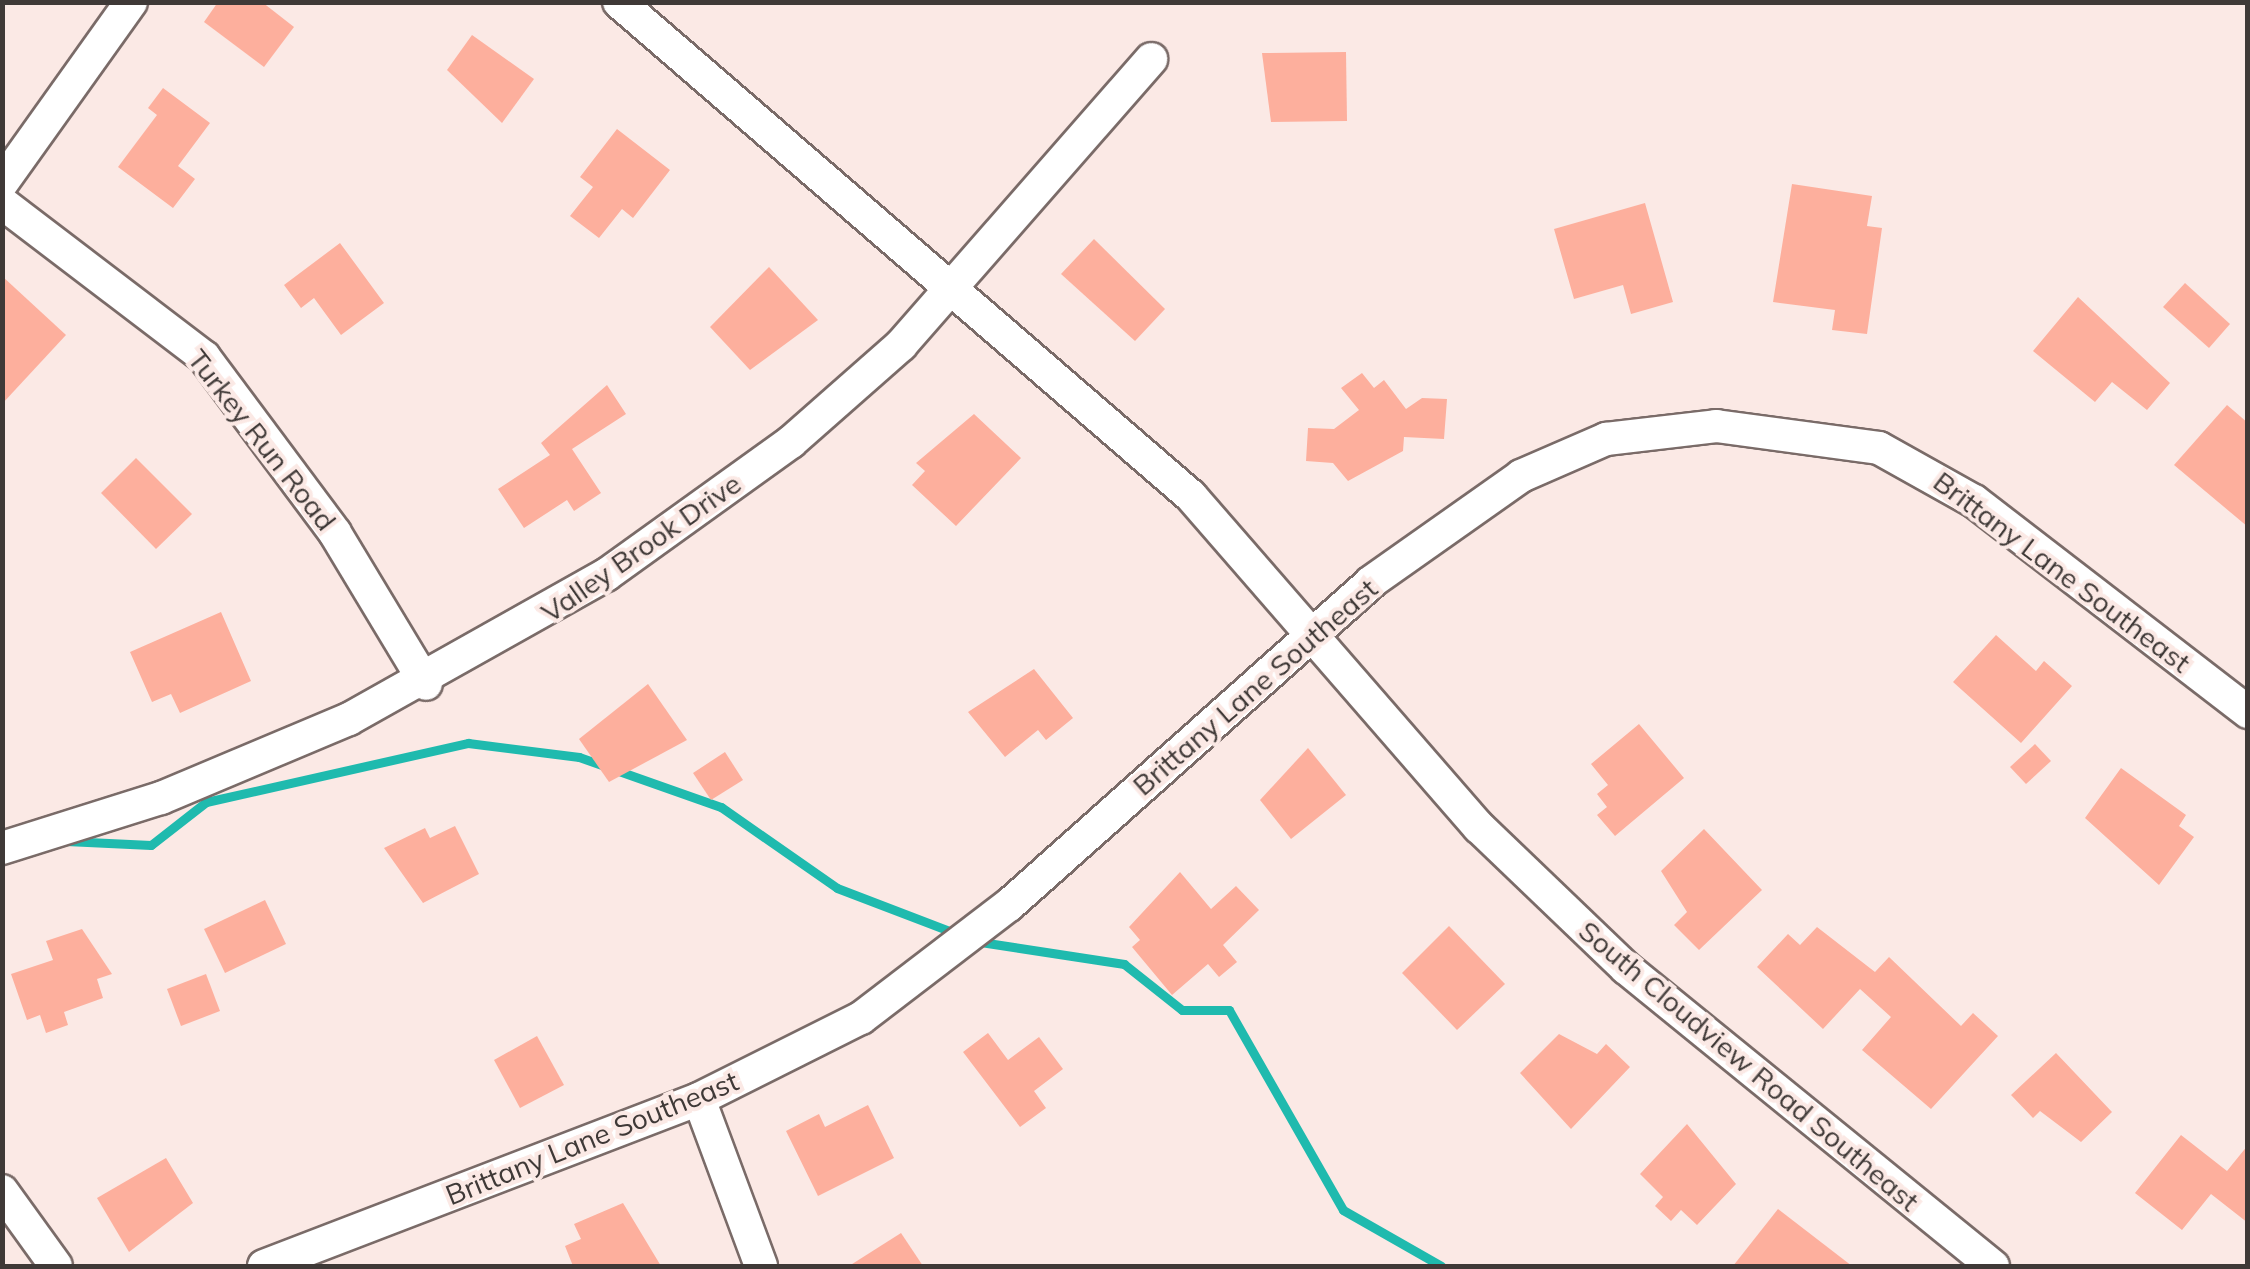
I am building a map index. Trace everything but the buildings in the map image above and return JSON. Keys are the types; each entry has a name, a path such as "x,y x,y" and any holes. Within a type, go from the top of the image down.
{"street":[{"path":"2,183 131,2"},
{"name":"South Cloudview Road Southeast","path":"619,2 1191,496 1544,892 1669,1006 1993,1266"},
{"name":"Valley Brook Drive","path":"2,848 216,778 426,684 711,503 792,442 950,291 1151,60"},
{"name":"Turkey Run Road","path":"2,203 204,357 335,534 426,684"},
{"name":"Brittany Lane Southeast","path":"264,1266 699,1099 860,1018 947,958 1313,634 1520,476 1606,439 1772,430 1879,448 1923,468 2248,712"},
{"path":"699,1099 761,1266"},
{"path":"2,1190 56,1266"}],"waterway":[{"path":"66,841 151,845 206,802 468,743 579,757 721,807 837,888 960,935"},
{"path":"974,941 1124,964 1182,1010 1229,1010 1343,1210 1441,1266"}]}
